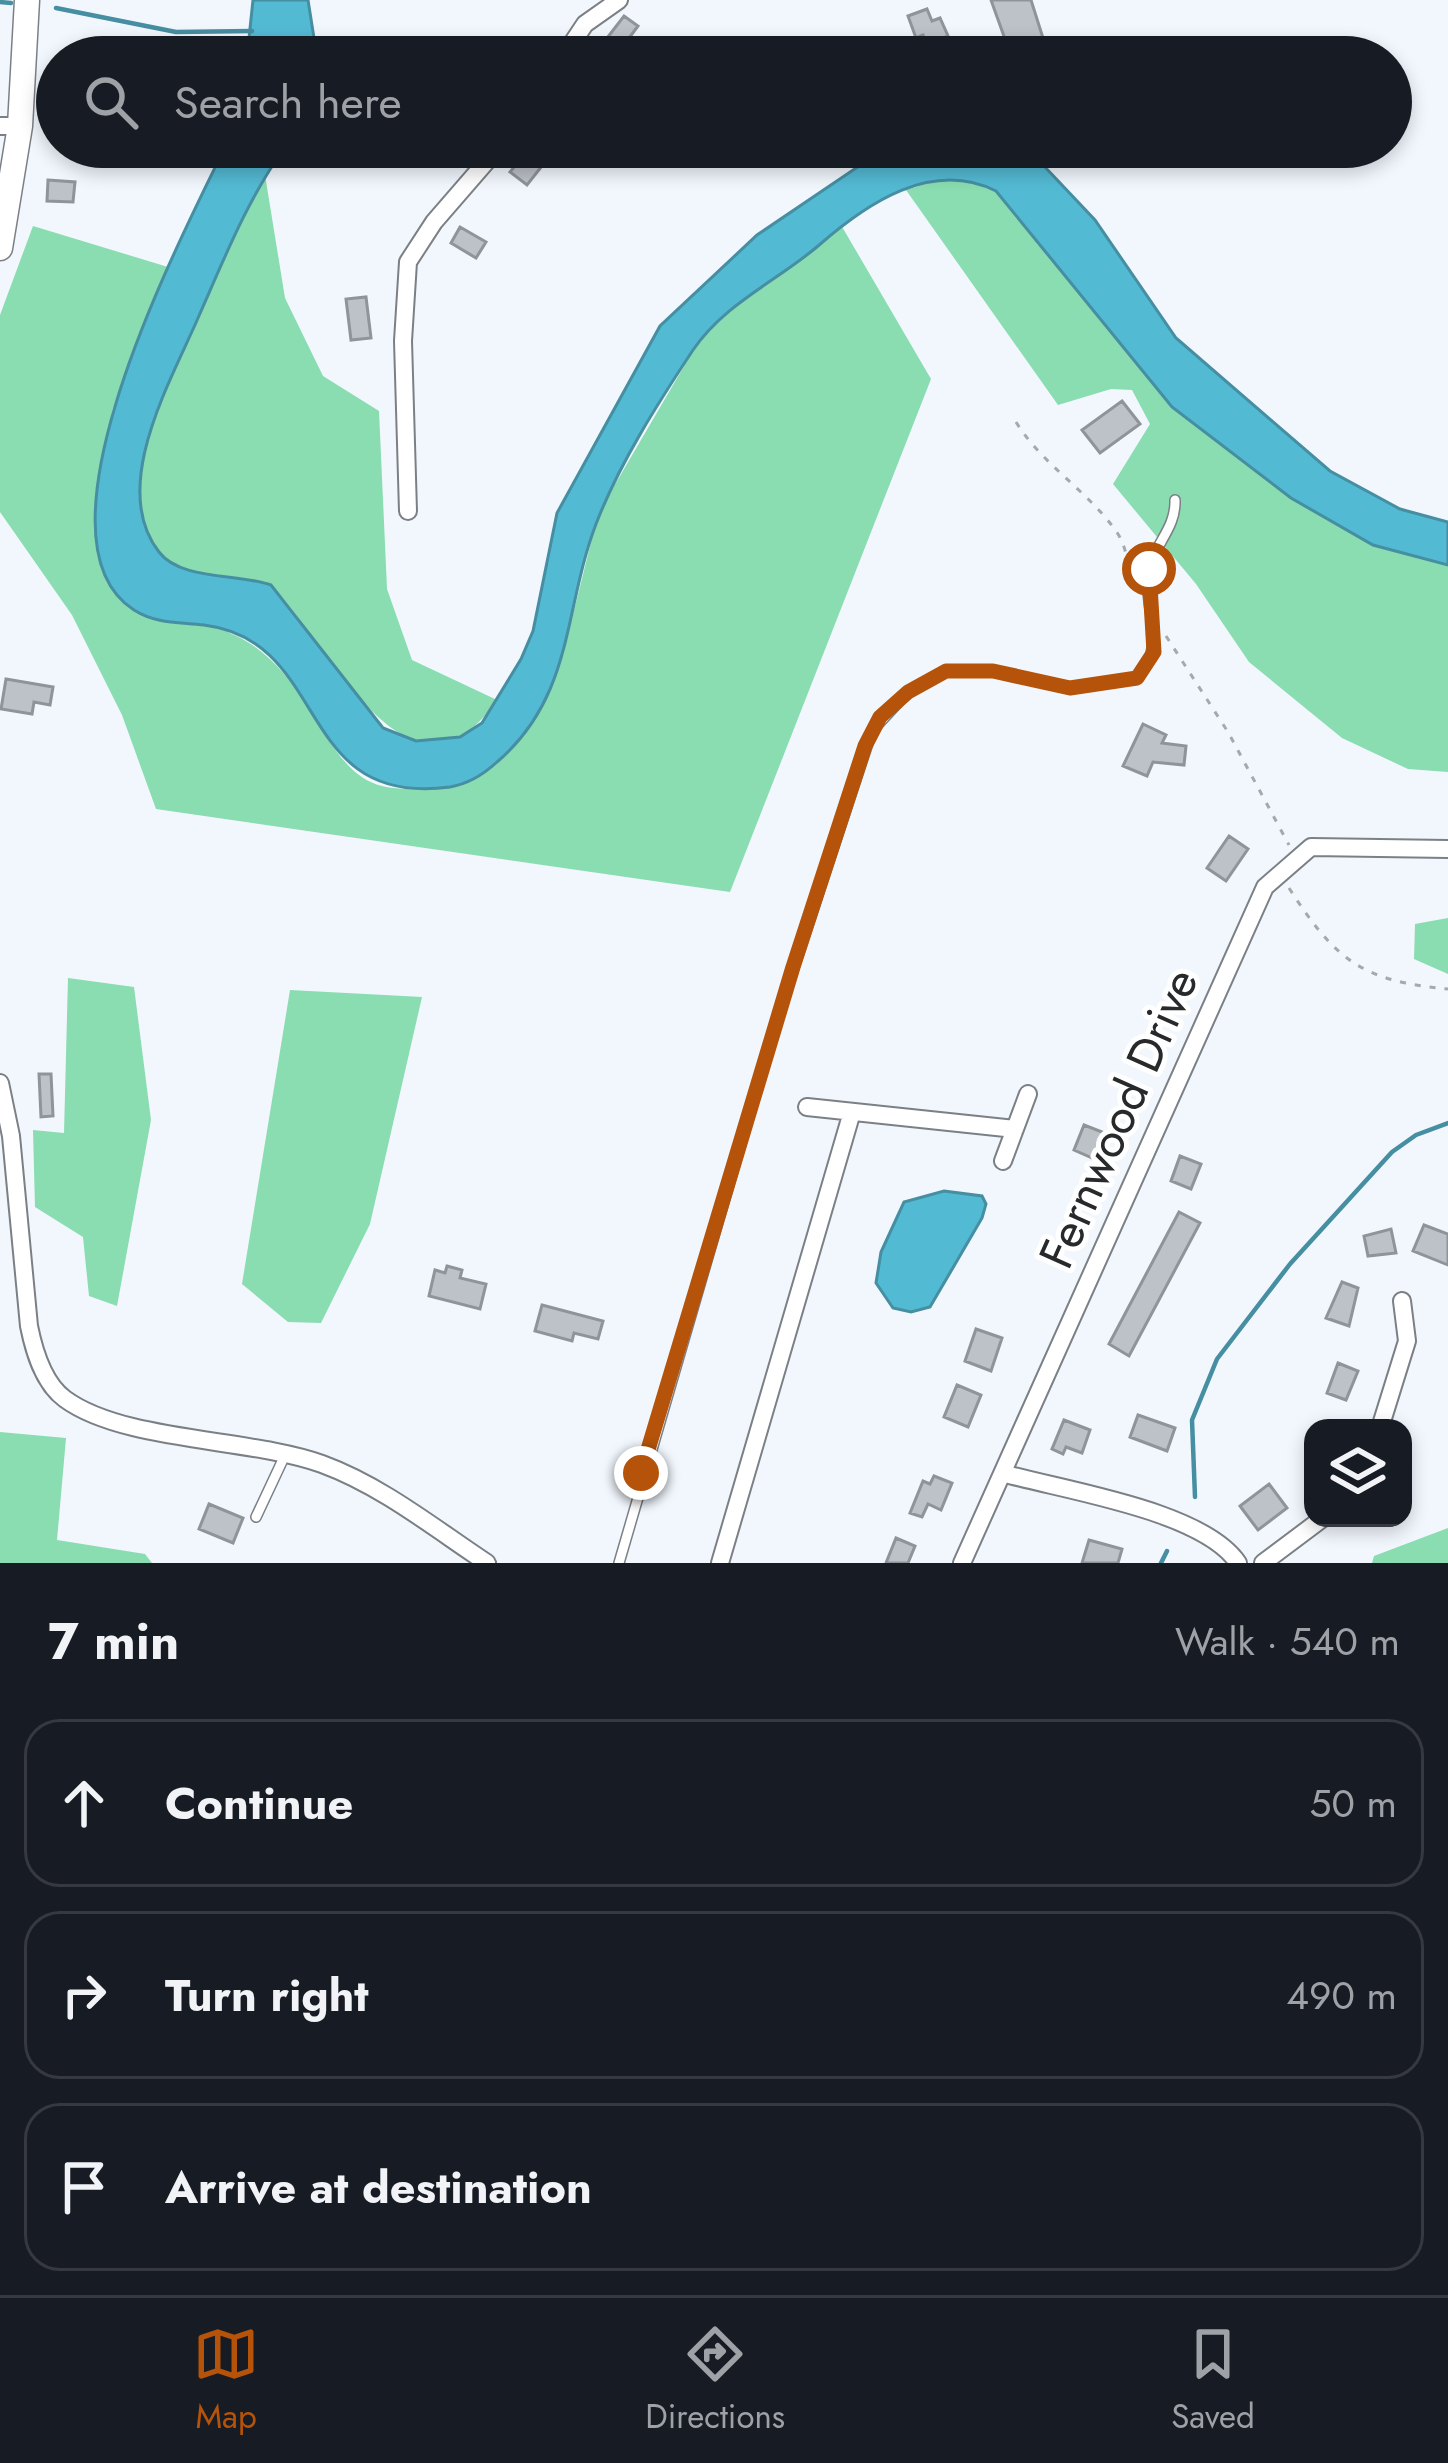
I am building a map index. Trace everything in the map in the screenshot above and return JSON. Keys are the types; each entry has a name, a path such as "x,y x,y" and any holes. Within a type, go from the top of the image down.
{"main road":[{"path":"0,248 27,0"}],"street":[{"path":"577,36 619,0"},
{"path":"408,511 403,341 408,262 482,168"},
{"path":"1278,871 1311,847 1448,849"},
{"name":"Fernwood Drive","path":"962,1563 1006,1474 1248,922 1278,871"},
{"path":"0,1083 34,1347 65,1399 112,1419 286,1453 357,1479 487,1563"},
{"path":"1003,1161 1028,1094"},
{"path":"807,1107 1016,1130"},
{"path":"720,1563 852,1112"},
{"path":"1383,1419 1407,1341 1402,1301"},
{"path":"1006,1474 1180,1523 1214,1537 1238,1563"},
{"path":"1263,1563 1311,1527"}],"lane":[{"path":"619,1563 641,1473 771,1036 872,731 908,692 946,671 993,671 1070,688 1137,678 1154,652 1149,569 1172,525 1175,500"},
{"path":"0,1217 20,1222"},
{"path":"256,1517 286,1453"}],"path":[{"path":"1278,871 1312,924 1356,967 1390,983 1448,989"}],"green space":[{"path":"265,175 285,298 323,376 379,411 387,589 412,660 497,700 464,734 433,744 402,734 372,712 271,585 180,567 158,551 144,524 142,463 161,400 229,244"},
{"path":"952,176 996,191 1172,407 1234,455 1373,545 1448,565 1448,772 1408,769 1342,738 1249,662 1196,584 1113,484 1150,424 1132,390 1111,389 1058,405 906,190"},
{"path":"841,225 931,379 730,892 156,809 122,715 72,615 0,512 0,315 33,226 168,267 113,408 100,464 192,623 232,634 263,653 287,677 340,756 359,775 382,786 409,789 456,786 567,639 595,526 697,344 729,310"},
{"path":"1448,918 1448,974 1414,959 1415,924"},
{"path":"68,978 134,987 151,1120 117,1306 89,1296 83,1237 35,1207 33,1130 64,1133"},
{"path":"290,990 422,997 370,1224 321,1323 288,1322 242,1284"},
{"path":"0,1432 66,1438 57,1540 145,1554 152,1563 0,1563"},
{"path":"1448,1528 1448,1563 1372,1563 1374,1556"}],"water":[{"path":"253,0 308,0 314,36 249,36"},
{"path":"215,168 272,168 237,230 161,402 142,465 145,526 159,552 181,568 271,585 383,728 416,741 460,737 482,723 521,659 533,631 557,513 660,326 757,235 856,168 1046,168 1095,220 1176,338 1330,471 1400,509 1448,522 1448,565 1373,545 1291,498 1172,407 996,191 972,182 924,183 857,215 735,306 706,334 653,413 605,501 585,556 553,681 522,736 492,766 463,784 400,787 363,773 337,749 274,660 245,637 142,615 104,573 95,519 103,455 122,384"},
{"path":"944,1191 982,1196 986,1204 982,1218 930,1307 911,1312 893,1308 876,1283 881,1252 904,1202"}],"building":[{"path":"991,0 1031,0 1042,36 1004,36"},
{"path":"927,9 932,21 940,18 948,36 915,36 908,16"},
{"path":"624,16 638,26 631,36 609,36"},
{"path":"513,168 540,168 527,185 510,172"},
{"path":"48,180 75,182 73,202 47,201"},
{"path":"460,227 486,242 476,258 451,243"},
{"path":"366,297 371,338 351,340 346,299"},
{"path":"1122,401 1140,424 1100,453 1082,430"},
{"path":"6,679 53,687 50,705 34,702 32,714 1,709"},
{"path":"1143,724 1166,735 1162,743 1186,746 1184,765 1153,762 1147,776 1123,766"},
{"path":"1229,836 1248,849 1226,881 1207,868"},
{"path":"39,1074 51,1074 53,1116 41,1117"},
{"path":"1084,1125 1110,1135 1099,1161 1074,1150"},
{"path":"1180,1156 1201,1164 1191,1189 1171,1181"},
{"path":"1179,1212 1200,1223 1129,1356 1109,1344"},
{"path":"1424,1225 1448,1234 1448,1265 1413,1251"},
{"path":"1391,1229 1396,1253 1368,1256 1364,1236"},
{"path":"447,1266 462,1270 460,1278 486,1284 480,1309 429,1296 435,1270 445,1273"},
{"path":"1342,1282 1358,1288 1349,1326 1326,1318"},
{"path":"542,1305 603,1321 598,1339 574,1333 572,1341 535,1331"},
{"path":"976,1329 1002,1338 991,1371 965,1361"},
{"path":"1338,1363 1358,1371 1346,1400 1327,1393"},
{"path":"957,1385 981,1395 968,1427 944,1417"},
{"path":"1138,1415 1175,1428 1167,1451 1130,1437"},
{"path":"1064,1420 1090,1430 1082,1453 1066,1447 1063,1454 1052,1449"},
{"path":"934,1476 952,1483 941,1510 928,1504 922,1517 910,1513 923,1481 930,1484"},
{"path":"1269,1484 1287,1508 1258,1530 1240,1506"},
{"path":"209,1504 243,1518 233,1543 199,1529"},
{"path":"896,1538 915,1546 908,1563 886,1563"},
{"path":"1089,1540 1122,1549 1118,1563 1082,1563"}],"waterway":[{"path":"0,2 11,3"},
{"path":"56,8 176,32 252,31"},
{"path":"1195,1497 1192,1420 1217,1359 1290,1264 1392,1152 1416,1135 1448,1123"},
{"path":"1161,1563 1167,1551"}],"route":[{"path":"641,1473 793,967 872,731 880,717 908,692 946,671 993,671 1070,688 1108,686 1137,678 1154,652 1149,569"}]}
